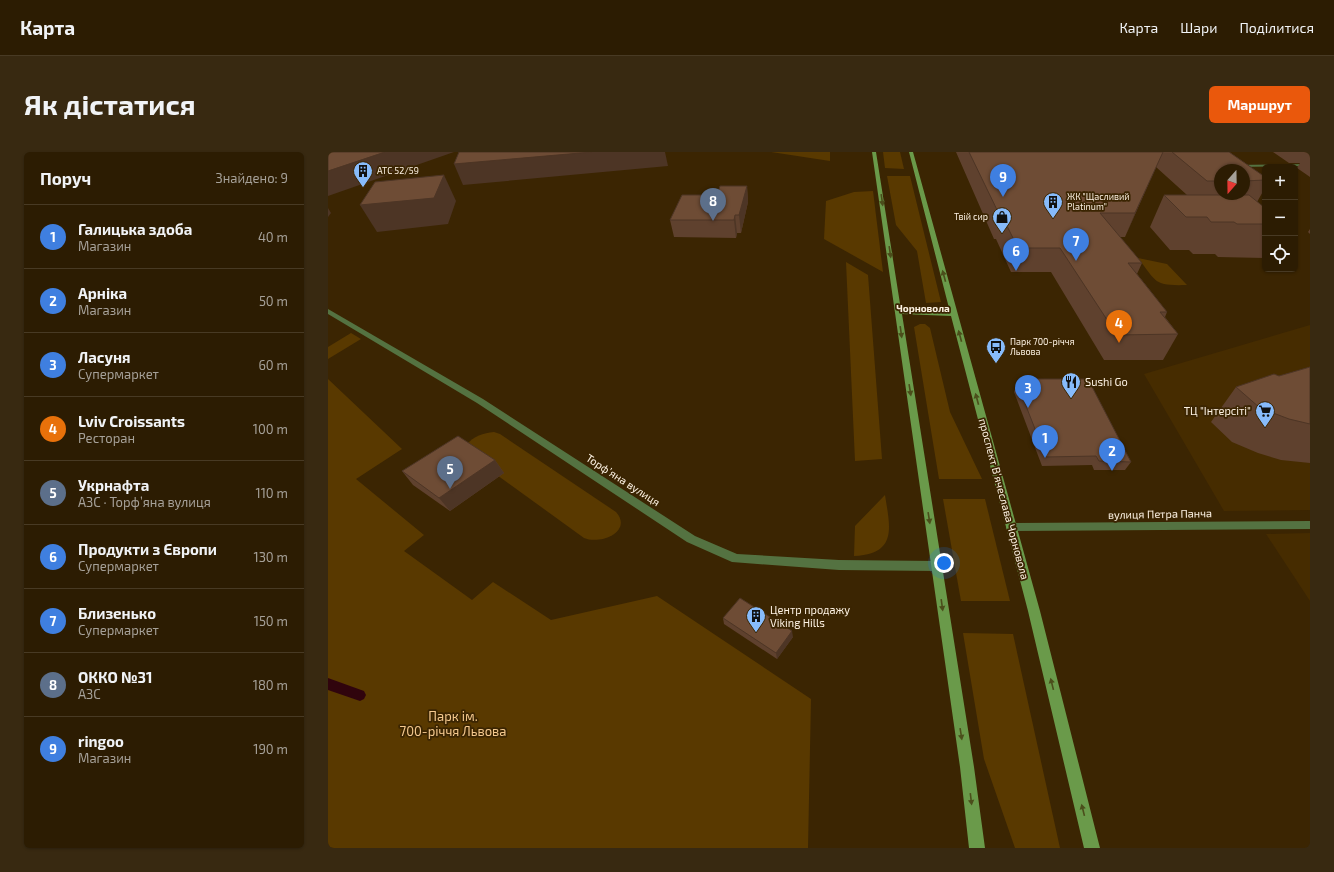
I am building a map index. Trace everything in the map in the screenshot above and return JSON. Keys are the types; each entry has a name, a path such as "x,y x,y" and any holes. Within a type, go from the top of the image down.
{"main road":[{"path":"874,152 967,767 977,848"},
{"name":"проспект Вʼячеслава Чорновола","path":"911,152 1034,611 1092,848"},
{"path":"898,312 954,314"}],"street":[{"path":"1250,166 1310,165"},
{"name":"Торфʼяна вулиця","path":"328,311 480,401 691,539 736,559 839,565 936,566"},
{"name":"вулиця Петра Панча","path":"1011,528 1310,524"}],"shaded area":[{"path":"1310,325 1310,510 1224,511 1144,374"},
{"path":"1310,533 1310,601 1266,534"}],"green space":[{"path":"771,152 830,152 830,161"},
{"path":"883,152 900,152 904,169 885,168"},
{"path":"887,176 910,176 941,302 926,303 917,251 896,225"},
{"path":"873,191 883,272 824,239 826,201 854,192"},
{"path":"1138,258 1167,264 1187,285 1168,285 1157,281"},
{"path":"846,262 868,275 882,459 855,461"},
{"path":"920,324 925,324 930,328 950,412 982,479 939,479 914,327"},
{"path":"351,333 361,339 328,359 328,347"},
{"name":"Парк ім. 700-річчя Львова","path":"328,379 402,449 356,479 424,535 404,551 472,600 493,582 551,620 657,596 811,699 808,848 328,848"},
{"path":"494,432 500,434 616,512 620,519 621,525 618,530 613,535 599,540 584,538 468,454 466,445 472,439 486,433"},
{"path":"885,495 889,528 888,537 878,550 868,554 854,556 855,526"},
{"path":"943,499 985,499 1010,601 961,601"},
{"path":"963,633 1013,634 1060,848 1015,848 984,759"}],"building":[{"path":"328,152 385,152 328,171"},
{"path":"459,152 592,152 454,164"},
{"path":"969,152 1163,152 1135,213 1100,213 1142,263 1128,263 1167,312 1160,312 1178,334 1117,335 1060,248 1018,248 1002,216 1000,216"},
{"path":"1172,152 1229,152 1246,164 1214,164 1214,181 1207,181"},
{"path":"1250,167 1262,175 1262,180 1250,181"},
{"path":"444,175 434,198 360,205 375,182"},
{"path":"720,186 747,186 739,215 735,215 734,220 670,220 682,195 717,195"},
{"path":"1164,195 1214,195 1214,200 1250,200 1250,196 1262,206 1262,224 1211,222 1207,217 1186,217"},
{"path":"1310,367 1310,424 1289,419 1260,408 1236,387 1274,374 1279,376"},
{"path":"1020,379 1088,379 1131,462 1099,461 1096,456 1046,457 1017,383 1022,383"},
{"path":"458,436 495,460 439,498 402,471"},
{"path":"740,598 792,631 776,653 723,618"}],"waterway":[{"path":"328,684 360,695"}],"place":[{"name":"АТС 52/59","path":"363,188"},
{"name":"ringoo","path":"1003,197"},
{"name":"ЖК \"Щасливий Platinum\"","path":"1053,219"},
{"name":"ОККО №31","path":"713,221"},
{"name":"Твій сир","path":"1002,234"},
{"name":"Близенько","path":"1076,261"},
{"name":"Продукти з Європи","path":"1016,271"},
{"name":"Lviv Croissants","path":"1119,343"},
{"name":"Парк 700-річчя Львова","path":"996,364"},
{"name":"Sushi Go","path":"1071,399"},
{"name":"Ласуня","path":"1028,408"},
{"name":"ТЦ \"Інтерсіті\"","path":"1265,428"},
{"name":"Галицька здоба","path":"1045,458"},
{"name":"Арніка","path":"1112,471"},
{"name":"Укрнафта","path":"450,489"},
{"name":"Центр продажу Viking Hills","path":"756,633"}],"district":[{"name":"Чорновола","path":"923,308"}]}
